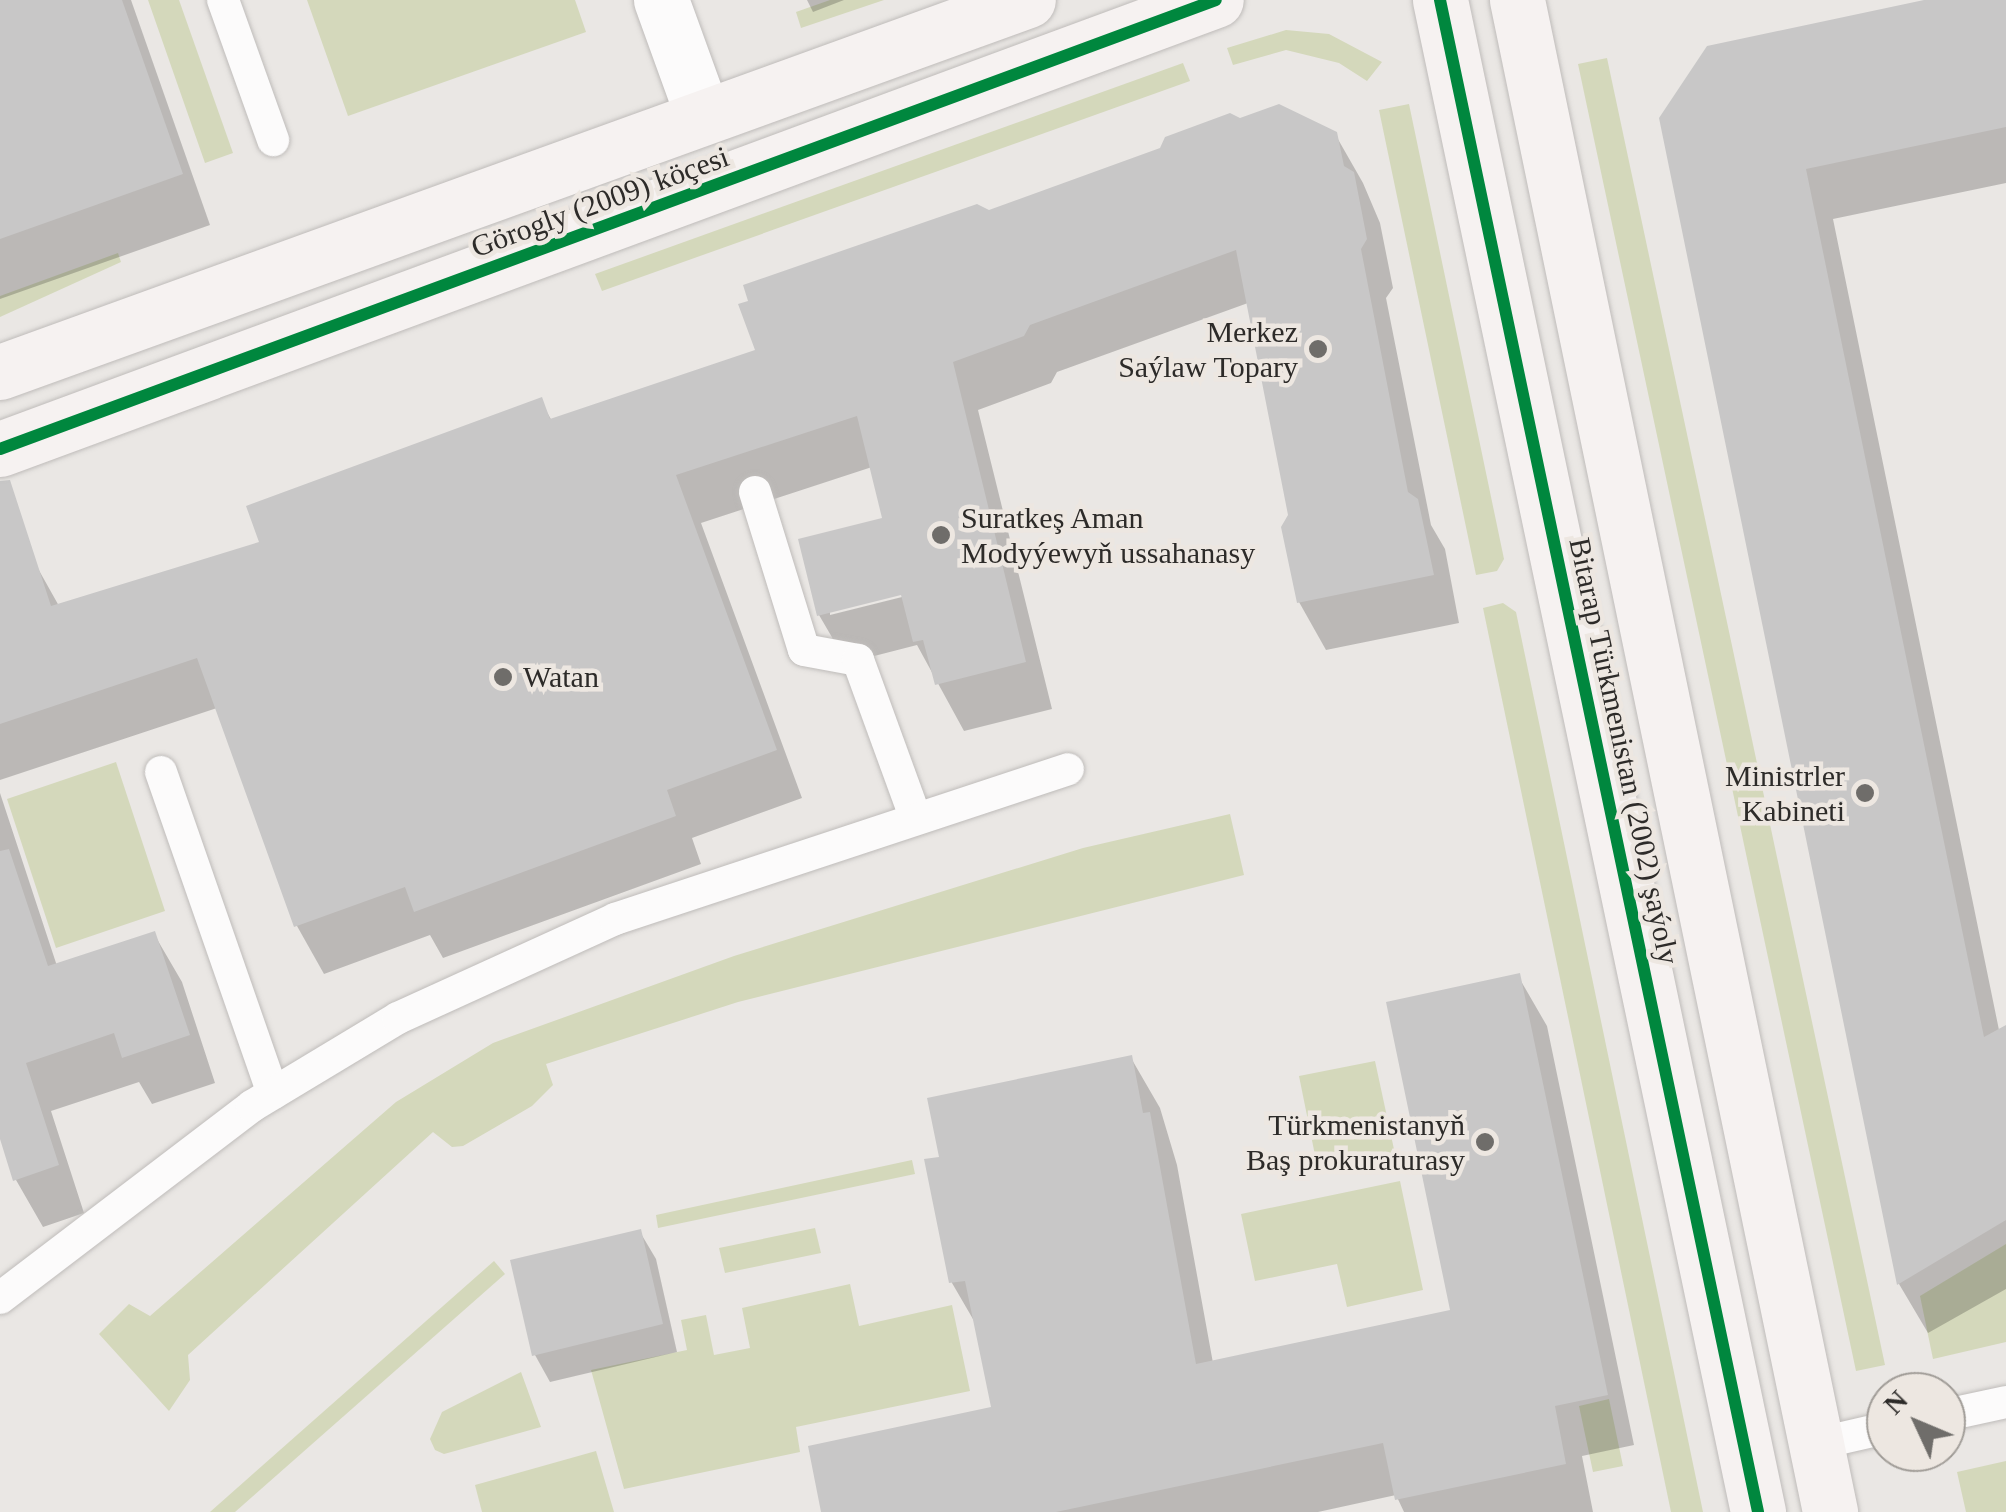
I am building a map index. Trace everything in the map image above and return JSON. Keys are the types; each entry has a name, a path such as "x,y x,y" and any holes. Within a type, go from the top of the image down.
{"street":[{"path":"661,0 702,113"},
{"name":"Görogly (2009) köçesi","path":"0,372 702,113 1028,0"},
{"name":"Görogly (2009) köçesi","path":"0,449 1216,0"},
{"name":"Bitarap Türkmenistan (2002) şaýoly","path":"1440,0 1758,1512"},
{"name":"Bitarap Türkmenistan (2002) şaýoly","path":"1517,0 1830,1512"}],"lane":[{"path":"223,0 273,140"},
{"path":"756,492 804,650 858,660 916,819"},
{"path":"0,1298 272,1093 398,1018 614,919 1068,768"},
{"path":"161,772 272,1093"},
{"path":"1966,1411 2006,1402"},
{"path":"1816,1444 1866,1433"}],"green space":[{"path":"148,0 179,0 233,153 205,163"},
{"path":"307,0 575,0 586,32 348,116"},
{"path":"830,0 884,0 801,28 796,12"},
{"path":"1286,30 1329,34 1382,62 1367,81 1339,63 1286,50 1233,65 1227,48"},
{"path":"1607,58 1885,1365 1856,1371 1578,64"},
{"path":"1183,63 1190,81 602,291 595,274"},
{"path":"1409,104 1504,559 1497,571 1476,575 1379,110"},
{"path":"118,253 121,262 0,317 0,296"},
{"path":"1503,603 1516,612 1703,1512 1671,1512 1483,608"},
{"path":"116,762 165,911 56,948 7,799"},
{"path":"1230,814 1244,875 738,1002 546,1064 553,1085 532,1106 463,1146 452,1147 433,1132 188,1355 190,1380 169,1411 99,1334 129,1304 150,1316 396,1102 493,1043 734,956 1083,848"},
{"path":"1375,1061 1395,1154 1318,1170 1299,1076"},
{"path":"912,1160 915,1174 658,1228 656,1215"},
{"path":"1400,1181 1423,1290 1347,1307 1337,1264 1255,1281 1241,1214"},
{"path":"815,1228 821,1253 725,1273 719,1248"},
{"path":"2006,1244 2006,1342 1933,1359 1920,1296"},
{"path":"494,1261 505,1274 235,1512 210,1512"},
{"path":"850,1284 859,1326 952,1305 970,1391 796,1427 800,1452 624,1489 591,1370 687,1350 681,1320 706,1315 714,1355 750,1348 742,1308"},
{"path":"521,1372 541,1427 444,1454 435,1450 430,1439 442,1412"},
{"path":"1609,1399 1623,1466 1593,1472 1579,1406"},
{"path":"596,1451 614,1512 482,1512 475,1485"},
{"path":"2006,1461 2006,1512 1966,1512 1957,1472"}],"building":[{"path":"0,0 122,0 183,174 0,239"},
{"name":"Ministrler Kabineti","path":"1924,0 2006,0 2006,127 1806,169 1984,1037 2006,1025 2006,1220 1897,1285 1659,118 1707,46"},
{"path":"1279,104 1337,132 1344,166 1354,172 1367,239 1361,249 1408,492 1418,499 1434,575 1297,603 1281,527 1288,515 1236,250 1030,325 1024,336 953,362 1026,662 935,685 923,640 913,642 901,595 817,616 798,539 882,518 857,416 676,475 777,750 667,790 676,816 414,912 405,887 294,927 197,658 0,724 0,481 10,480 51,606 259,542 246,506 542,397 550,419 755,350 738,304 748,301 743,285 977,204 989,210 1160,148 1165,137 1230,113 1240,118"},
{"path":"9,849 48,966 155,931 190,1035 122,1058 114,1033 26,1063 59,1165 13,1181 0,1139 0,851"},
{"name":"Türkmenistanyň Baş prokuraturasy","path":"1520,973 1608,1395 1555,1406 1566,1464 1395,1500 1383,1443 1056,1512 821,1512 808,1446 991,1407 965,1281 949,1283 924,1159 939,1157 927,1098 1132,1055 1143,1113 1150,1112 1196,1364 1450,1310 1386,1002"},
{"path":"641,1229 663,1324 532,1356 510,1260"}],"cycle path":[{"path":"0,449 1216,0"},
{"path":"1440,0 1758,1512"}],"place":[{"name":"Merkez Saýlaw Topary","path":"1318,349"},
{"name":"Suratkeş Aman Modyýewyň ussahanasy","path":"941,535"},
{"name":"Watan","path":"503,677"},
{"name":"Ministrler Kabineti","path":"1865,793"},
{"name":"Türkmenistanyň Baş prokuraturasy","path":"1485,1142"}]}
